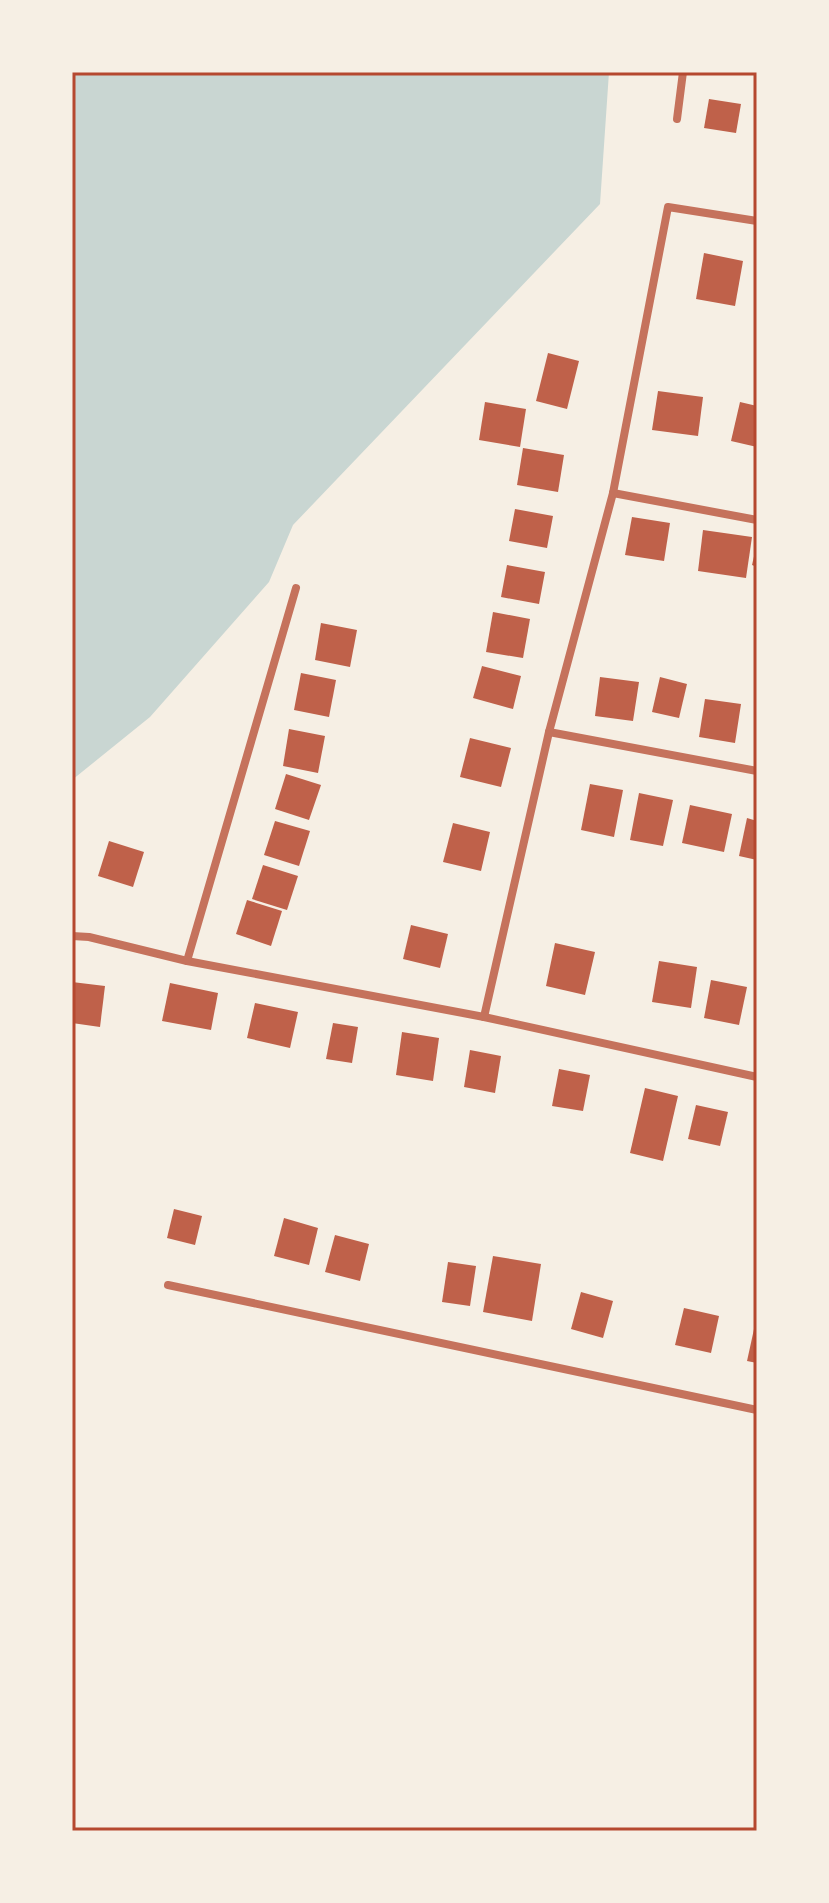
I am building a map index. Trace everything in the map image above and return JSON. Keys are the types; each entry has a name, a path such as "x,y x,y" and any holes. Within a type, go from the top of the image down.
{"street":[{"path":"677,119 683,72"},
{"path":"484,1017 549,732 613,493 668,207 757,221"},
{"path":"613,493 757,520"},
{"path":"187,961 296,588"},
{"path":"549,732 757,771"},
{"path":"72,936 484,1017 757,1077"},
{"path":"168,1285 757,1410"}],"shaded area":[{"path":"72,72 609,72 600,204 293,525 269,582 150,717 72,780"}],"building":[{"path":"709,99 741,104 736,133 704,128"},
{"path":"704,253 743,261 735,306 696,299"},
{"path":"548,353 579,361 567,409 536,401"},
{"path":"658,391 703,397 698,436 652,430"},
{"path":"485,402 526,409 520,447 479,440"},
{"path":"740,402 757,406 757,447 731,441"},
{"path":"523,448 564,455 558,492 517,485"},
{"path":"515,509 553,516 547,548 509,541"},
{"path":"632,517 670,523 664,561 625,555"},
{"path":"703,530 752,537 746,578 698,571"},
{"path":"757,548 757,567 752,565"},
{"path":"507,565 545,572 539,604 501,597"},
{"path":"493,612 530,619 523,658 486,652"},
{"path":"321,623 357,630 350,667 315,660"},
{"path":"482,666 521,676 513,709 473,698"},
{"path":"301,673 336,680 329,717 294,710"},
{"path":"600,677 639,682 633,721 595,716"},
{"path":"660,677 687,684 679,718 652,712"},
{"path":"705,699 741,704 735,743 699,737"},
{"path":"289,729 325,736 318,773 283,766"},
{"path":"470,738 511,748 501,787 460,777"},
{"path":"286,774 321,785 309,820 275,809"},
{"path":"590,784 623,790 614,837 581,830"},
{"path":"639,793 673,800 663,846 630,840"},
{"path":"690,805 732,814 724,852 682,843"},
{"path":"747,818 757,821 757,860 739,856"},
{"path":"275,821 310,831 299,866 264,855"},
{"path":"453,823 490,832 481,871 443,862"},
{"path":"109,841 144,852 133,887 98,876"},
{"path":"263,865 298,876 287,910 252,899"},
{"path":"247,900 282,911 271,946 236,934"},
{"path":"411,925 448,934 440,968 403,959"},
{"path":"555,943 595,952 585,995 546,986"},
{"path":"659,961 697,967 691,1008 652,1002"},
{"path":"711,980 747,987 739,1025 704,1018"},
{"path":"72,982 105,986 100,1027 72,1023"},
{"path":"170,983 218,993 211,1030 162,1021"},
{"path":"255,1003 298,1012 290,1048 247,1038"},
{"path":"333,1023 358,1027 352,1063 326,1059"},
{"path":"402,1032 439,1038 433,1081 396,1075"},
{"path":"470,1050 501,1056 495,1093 464,1087"},
{"path":"559,1069 590,1075 583,1111 552,1106"},
{"path":"645,1088 678,1096 663,1161 630,1153"},
{"path":"696,1105 728,1112 720,1146 688,1139"},
{"path":"174,1209 202,1216 195,1245 167,1238"},
{"path":"284,1218 318,1228 309,1265 274,1256"},
{"path":"335,1235 369,1244 360,1281 325,1272"},
{"path":"493,1256 541,1264 532,1321 483,1312"},
{"path":"448,1262 476,1266 470,1306 442,1302"},
{"path":"581,1292 613,1301 603,1338 571,1329"},
{"path":"684,1308 719,1316 711,1353 675,1345"},
{"path":"757,1320 757,1363 747,1361"}]}
